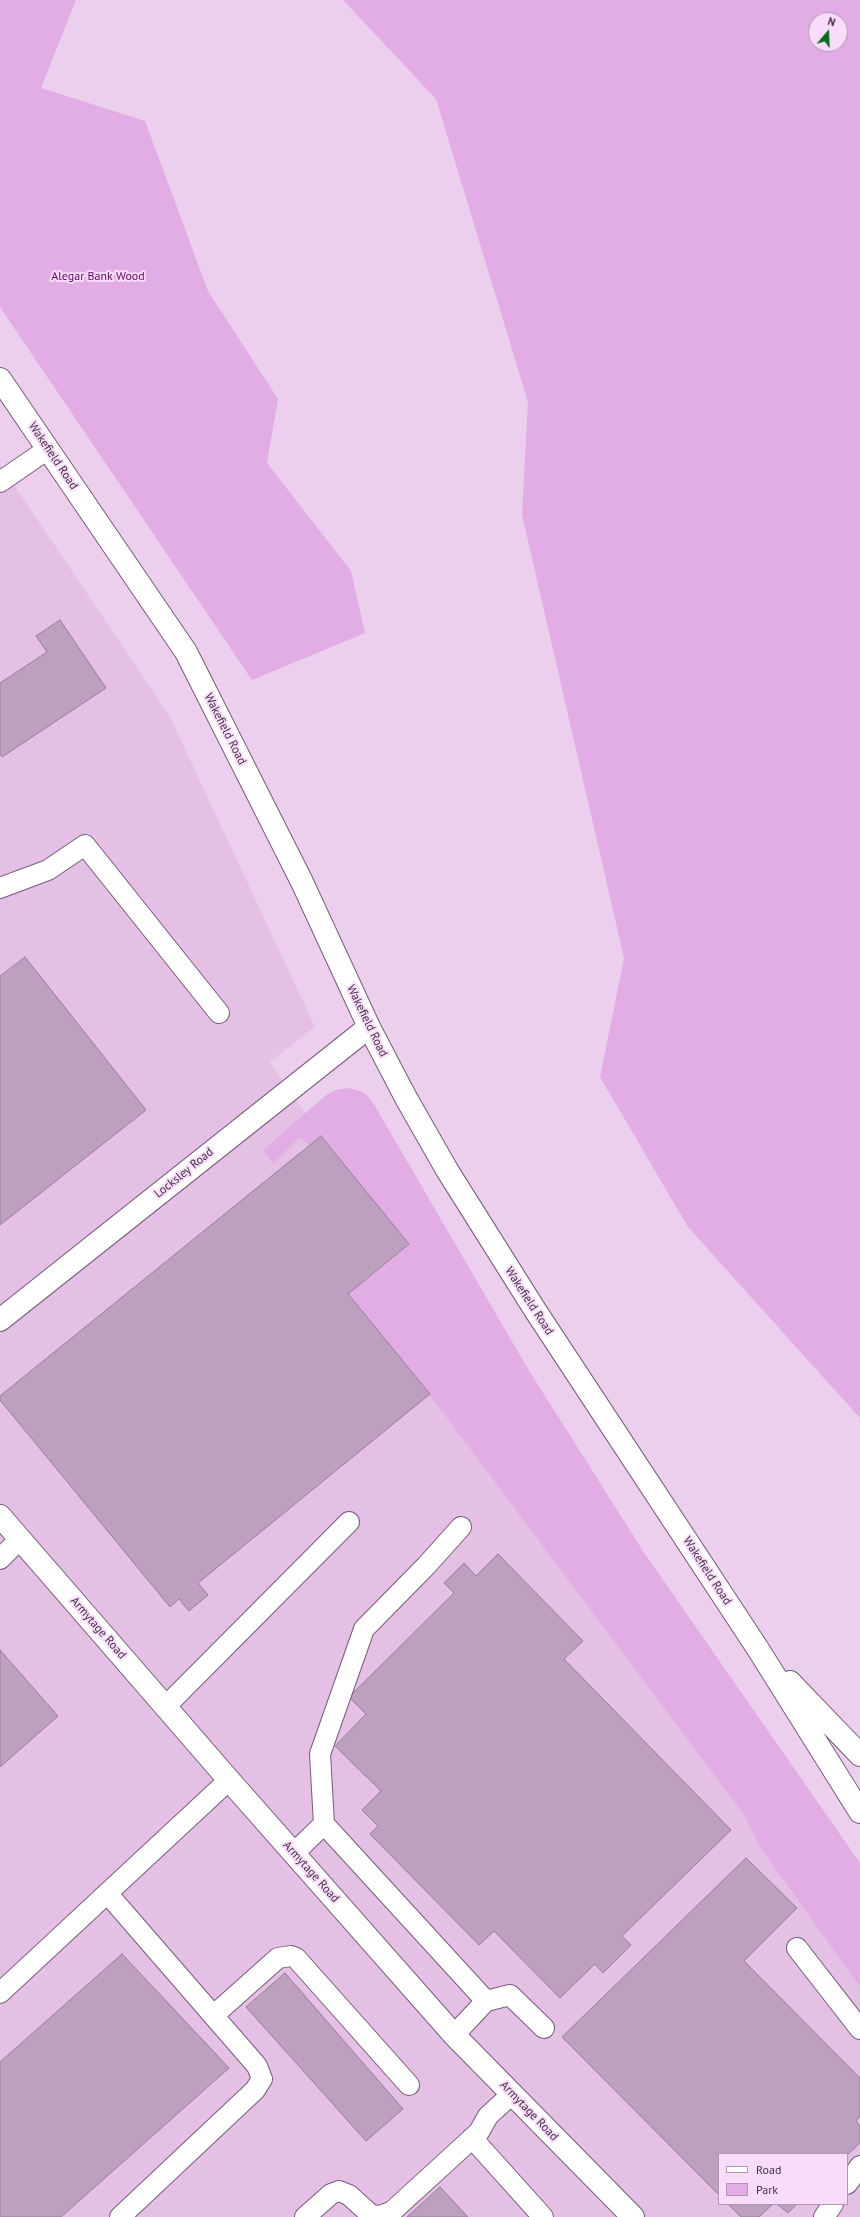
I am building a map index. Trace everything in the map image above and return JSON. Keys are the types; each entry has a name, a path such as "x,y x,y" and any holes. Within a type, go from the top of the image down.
{"main road":[{"name":"Wakefield Road","path":"0,379 186,652 302,882 369,1026 406,1098 480,1223 535,1310 758,1649 860,1812"},
{"name":"Locksley Road","path":"0,1320 369,1026"},
{"name":"Armytage Road","path":"0,1516 229,1780 454,2034 633,2217"},
{"name":"Wakefield Road","path":"758,1649 860,1755"}],"lane":[{"path":"0,482 48,449"},
{"path":"0,888 48,870 85,845 219,1013"},
{"path":"166,1706 349,1522"},
{"path":"461,1527 426,1566 364,1628 320,1754 324,1824 486,2001"},
{"path":"0,1559 20,1540"},
{"path":"0,1993 229,1780"},
{"path":"294,1853 324,1824"},
{"path":"107,1893 257,2066 262,2079 259,2085 120,2217"},
{"path":"796,1948 860,2029"},
{"path":"214,2015 278,1958 292,1956 296,1958 409,2085"},
{"path":"454,2034 486,2001 510,1995 544,2028"},
{"path":"305,2217 331,2194 339,2191 349,2195 371,2215 380,2216 390,2214 479,2132 488,2116 512,2094"},
{"path":"472,2138 543,2217"},
{"path":"848,2183 860,2166"},
{"path":"824,2217 832,2205"}],"shaded area":[{"path":"0,464 170,717 315,1027 270,1062 321,1136 409,1244 348,1294 430,1394 744,1815 759,1846 860,1987 860,2217 0,2217"}],"green space":[{"name":"Alegar Bank Wood","path":"0,0 76,0 41,88 145,121 208,291 278,399 267,463 351,571 365,633 252,680 0,307"},
{"path":"343,0 860,0 860,1418 688,1227 600,1077 624,958 522,515 528,402 436,99"},
{"path":"348,1088 360,1091 367,1095 375,1106 528,1369 645,1554 860,1863 860,1987 759,1846 744,1815 436,1403 348,1294 409,1244 321,1136 309,1145 300,1137 273,1164 263,1150 326,1095 336,1090"}],"building":[{"path":"60,620 106,688 2,757 0,754 0,683 47,652 36,636"},
{"path":"25,957 146,1110 0,1225 0,976"},
{"path":"321,1136 409,1244 348,1294 430,1394 198,1583 208,1595 189,1611 179,1599 170,1607 0,1400 0,1396"},
{"path":"498,1554 583,1641 564,1659 731,1830 622,1936 631,1945 603,1973 595,1964 560,1998 494,1931 479,1945 370,1834 378,1826 362,1810 381,1791 335,1746 366,1714 349,1697 454,1593 444,1583 464,1563 476,1576"},
{"path":"0,1650 58,1716 0,1767"},
{"path":"746,1858 797,1908 744,1961 860,2078 860,2117 856,2121 860,2126 860,2143 848,2154 718,2153 718,2194 562,2037"},
{"path":"122,1954 229,2068 61,2217 0,2217 0,2062"},
{"path":"285,1973 403,2109 366,2141 246,2007"},
{"path":"440,2187 468,2217 407,2217"},
{"path":"729,2205 772,2205 759,2217 741,2217"},
{"path":"778,2205 796,2205 788,2213"}]}
